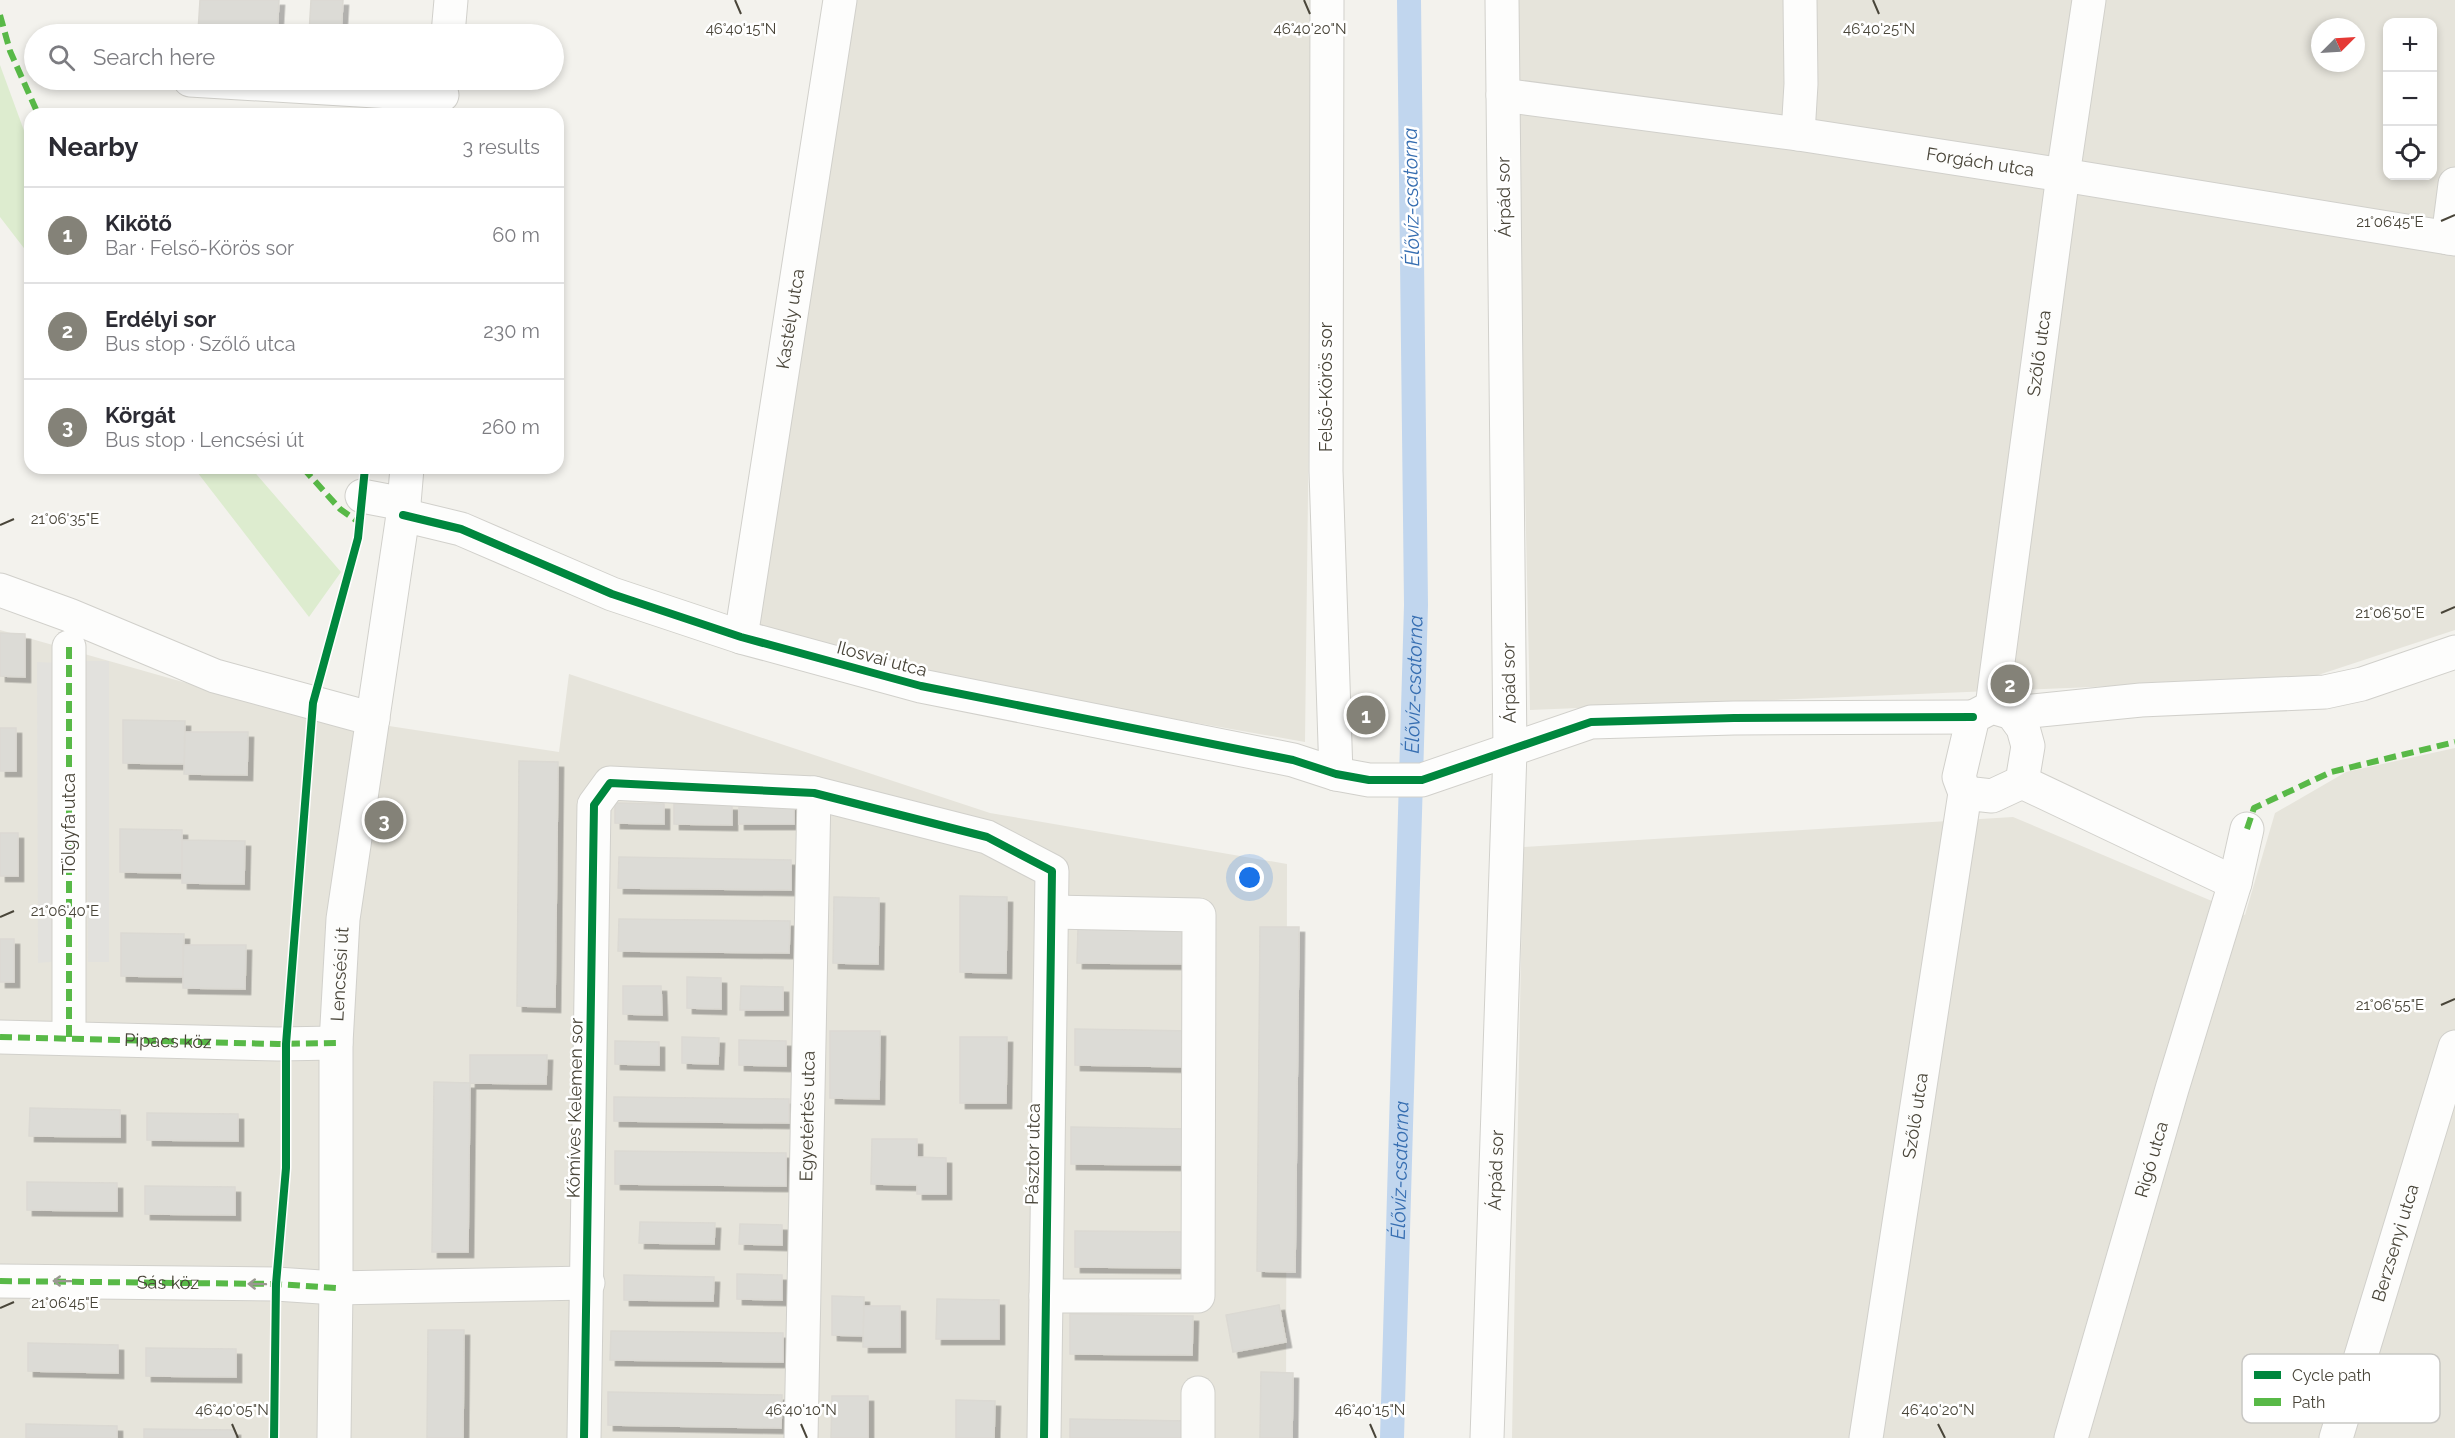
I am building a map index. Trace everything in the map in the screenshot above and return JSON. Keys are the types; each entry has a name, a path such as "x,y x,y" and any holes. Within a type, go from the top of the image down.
{"street":[{"path":"449,24 451,0"},
{"name":"Kastély utca","path":"741,637 840,0"},
{"name":"Felső-Körös sor","path":"1327,0 1326,471 1336,774"},
{"name":"Árpád sor","path":"1487,1438 1510,751 1502,0"},
{"path":"1798,134 1801,84 1800,0"},
{"name":"Szőlő utca","path":"1866,1438 1965,794 1959,777 1992,712 2063,175 2089,0"},
{"path":"348,90 442,96"},
{"name":"Forgách utca","path":"1503,95 1798,134 2451,239"},
{"path":"2451,239 2455,184"},
{"name":"Lencsési út","path":"334,1438 336,1043 343,919 404,510 407,474"},
{"name":"Ilosvai utca","path":"362,496 461,529 612,594 741,637 921,686 1293,760 1336,774 1369,780 1422,780 1591,722 1992,712 2141,700 2325,692 2362,684 2455,652"},
{"path":"0,590 69,615 215,676 373,719"},
{"name":"Tölgyfa utca","path":"69,646 69,1038"},
{"path":"1992,712 2023,728 2028,746 2022,782"},
{"path":"1965,794 1992,796 2022,782"},
{"path":"2022,782 2235,883"},
{"name":"Kőmíves Kelemen sor","path":"584,1438 594,805 610,783 814,793"},
{"name":"Pásztor utca","path":"814,793 987,837 1052,871 1044,1438"},
{"name":"Egyetértés utca","path":"801,1438 814,793"},
{"name":"Rigó utca","path":"2071,1438 2172,1089 2235,883 2247,830"},
{"path":"1046,1296 1198,1296 1200,915 1052,912"},
{"name":"Pipacs köz","path":"0,1037 278,1044 336,1043"},
{"name":"Berzsenyi utca","path":"2362,1354 2455,1047"},
{"name":"Sás köz","path":"0,1281 276,1284 336,1287 588,1283"},
{"path":"1198,1393 1198,1438"},
{"name":"Berzsenyi utca","path":"2336,1438 2341,1423"}],"shaded area":[{"path":"853,0 1314,0 1305,742 970,683 757,629"},
{"path":"1514,0 2455,0 2455,630 2309,678 1530,710"},
{"path":"0,630 278,709 559,752 569,674 990,813 1287,864 1286,1438 0,1438"},
{"path":"86,661 109,661 109,962 88,962"},
{"path":"37,662 58,663 60,961 38,963"},
{"path":"2455,748 2455,1438 1512,1438 1523,847 2013,817 2245,915 2275,813 2346,772"}],"green space":[{"path":"0,65 24,131 24,248 0,217"},
{"path":"199,474 256,474 341,572 309,617"}],"building":[{"path":"200,0 279,0 278,24 198,24"},
{"path":"311,0 343,0 342,24 310,24"},
{"path":"0,633 25,634 25,677 0,676"},
{"path":"123,720 185,721 184,764 123,763"},
{"path":"0,728 16,728 16,771 0,771"},
{"path":"185,732 248,732 247,775 184,774"},
{"path":"519,761 558,762 555,1007 517,1006"},
{"path":"615,803 664,804 664,824 615,823"},
{"path":"674,804 732,805 732,825 674,824"},
{"path":"739,804 794,805 794,824 739,824"},
{"path":"120,829 182,830 182,873 120,872"},
{"path":"0,833 18,833 18,876 0,876"},
{"path":"182,840 245,841 244,884 182,883"},
{"path":"619,857 791,860 791,890 618,888"},
{"path":"960,896 1007,897 1006,973 960,972"},
{"path":"834,897 879,898 878,964 833,963"},
{"path":"619,919 790,921 789,953 618,951"},
{"path":"1078,927 1196,928 1196,964 1077,963"},
{"path":"1260,927 1299,927 1295,1272 1257,1271"},
{"path":"121,933 184,934 183,977 121,976"},
{"path":"0,939 14,939 14,982 0,982"},
{"path":"183,945 246,945 245,989 183,988"},
{"path":"687,977 721,978 721,1009 687,1008"},
{"path":"623,986 661,986 662,1015 623,1014"},
{"path":"741,986 783,987 783,1010 740,1010"},
{"path":"1075,1029 1194,1031 1193,1067 1075,1065"},
{"path":"830,1031 880,1031 879,1099 830,1098"},
{"path":"682,1037 719,1038 718,1064 682,1063"},
{"path":"960,1037 1007,1037 1006,1103 960,1103"},
{"path":"739,1040 786,1041 786,1066 739,1065"},
{"path":"615,1041 659,1042 659,1065 615,1064"},
{"path":"470,1055 547,1055 546,1084 470,1083"},
{"path":"434,1082 470,1083 468,1252 432,1252"},
{"path":"614,1097 789,1099 789,1123 614,1121"},
{"path":"30,1108 120,1110 120,1137 29,1136"},
{"path":"147,1113 238,1114 238,1141 147,1140"},
{"path":"1071,1127 1190,1129 1190,1165 1071,1164"},
{"path":"872,1139 917,1139 917,1157 946,1158 946,1194 917,1194 917,1185 871,1184"},
{"path":"615,1151 786,1153 786,1186 615,1184"},
{"path":"27,1182 117,1183 117,1211 27,1210"},
{"path":"145,1186 235,1187 235,1215 145,1214"},
{"path":"640,1222 715,1223 714,1244 639,1243"},
{"path":"740,1224 782,1225 782,1245 739,1244"},
{"path":"1075,1231 1194,1232 1194,1268 1075,1267"},
{"path":"737,1274 782,1275 782,1300 737,1299"},
{"path":"624,1275 714,1277 713,1301 624,1300"},
{"path":"832,1296 864,1297 863,1336 832,1335"},
{"path":"937,1299 999,1300 999,1339 936,1339"},
{"path":"1279,1305 1286,1342 1233,1352 1226,1315"},
{"path":"864,1306 900,1306 900,1347 863,1347"},
{"path":"1070,1314 1193,1316 1192,1355 1070,1354"},
{"path":"428,1330 464,1330 463,1438 427,1438"},
{"path":"611,1331 783,1333 783,1362 610,1360"},
{"path":"28,1343 118,1345 118,1373 28,1371"},
{"path":"146,1348 236,1349 236,1377 146,1376"},
{"path":"1261,1372 1293,1373 1292,1438 1260,1438"},
{"path":"608,1392 782,1395 781,1428 608,1425"},
{"path":"832,1396 868,1396 868,1438 831,1438"},
{"path":"956,1400 995,1401 994,1438 956,1438"},
{"path":"1070,1419 1189,1421 1189,1438 1070,1438"},
{"path":"26,1424 117,1426 117,1438 26,1438"},
{"path":"144,1429 235,1430 235,1438 144,1438"}],"waterway":[{"name":"Élővíz-csatorna","path":"1392,1438 1416,605 1409,0"}],"marked path":[{"path":"0,15 10,51 24,82"},
{"path":"27,90 35,108"},
{"path":"308,474 340,509 360,523"},
{"path":"69,647 69,1038"},
{"path":"2247,829 2254,808 2331,772 2455,742"},
{"path":"0,1037 278,1044 336,1043"},
{"path":"0,1281 276,1284 336,1288"}],"cycle path":[{"path":"274,1438 276,1284 286,1168 286,1044 313,703 358,538 364,474"},
{"path":"403,515 461,529 612,594 741,637 921,686 1293,760 1336,774 1369,780 1422,780 1591,722 1734,718 1973,717"},
{"path":"584,1438 594,805 610,783 814,793 987,837 1052,871 1044,1438"}],"place":[{"name":"Erdélyi sor","path":"2010,684"},
{"name":"Kikötő","path":"1366,715"},
{"name":"Körgát","path":"384,820"}]}
